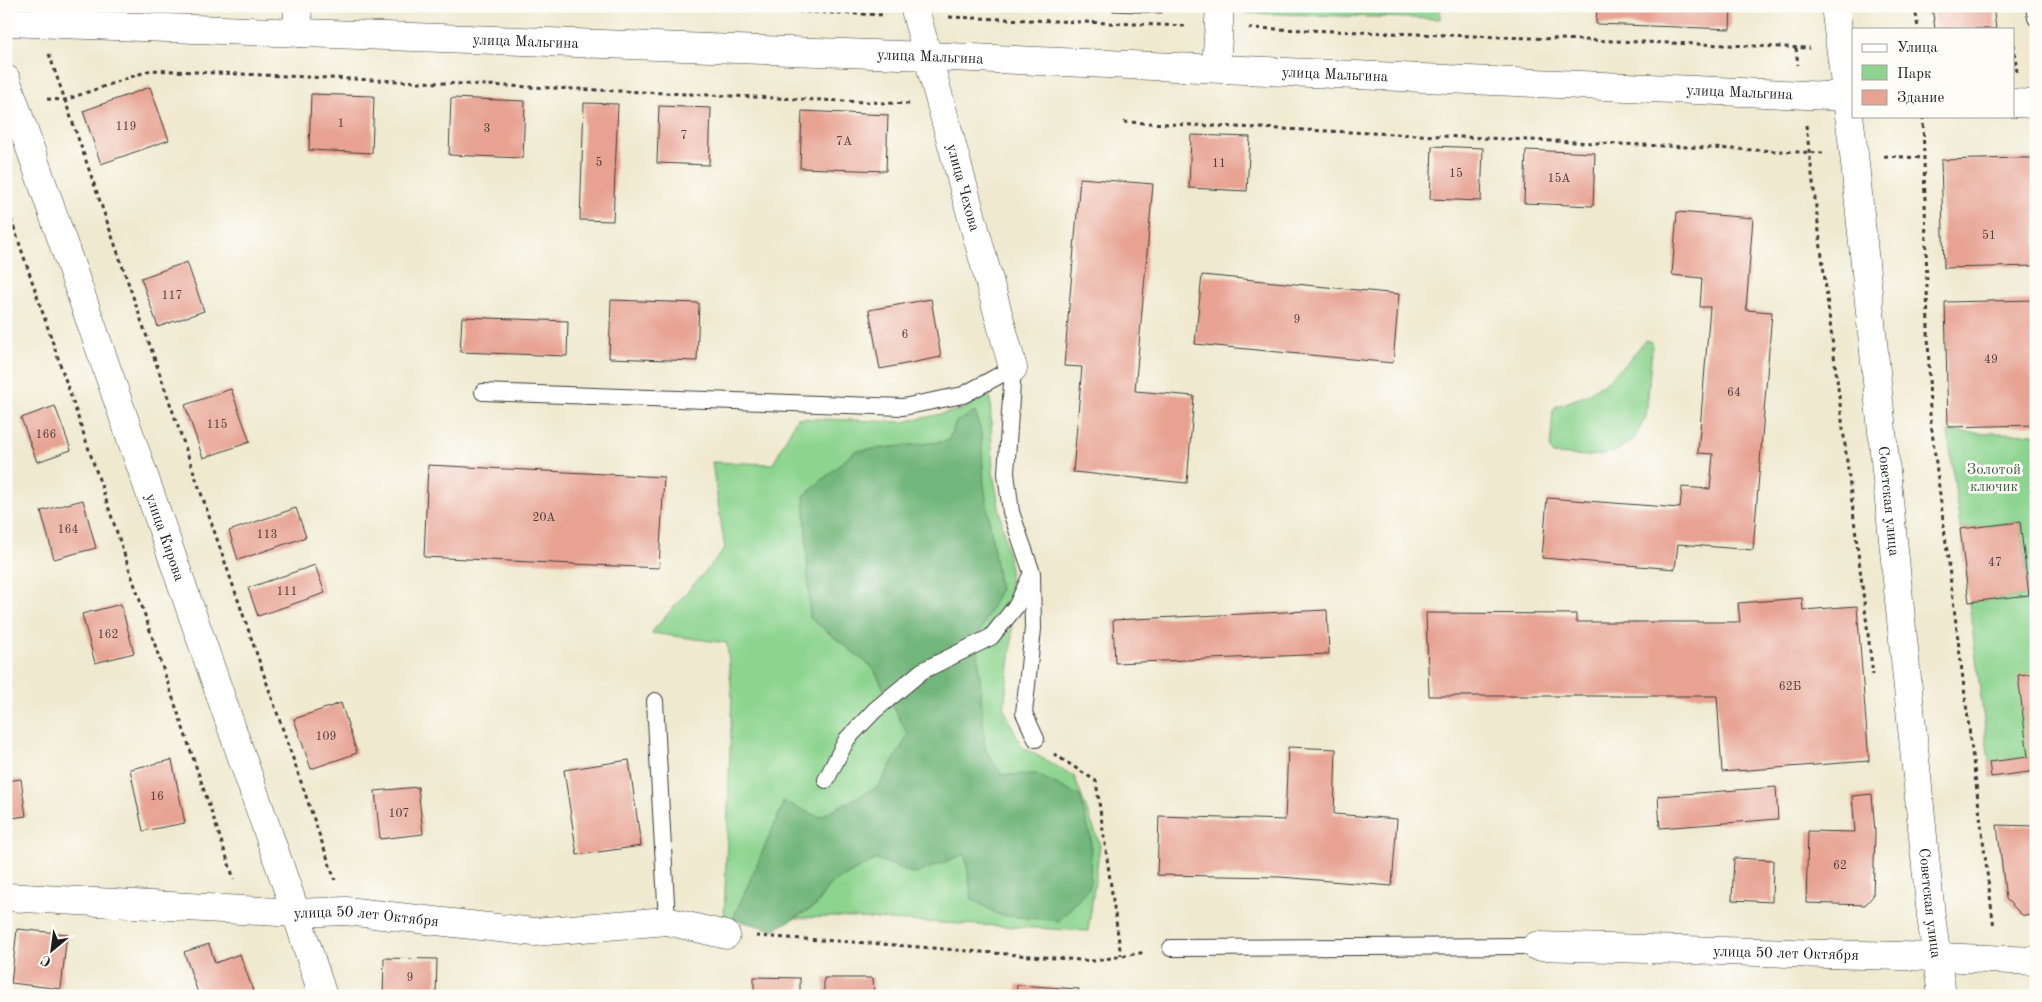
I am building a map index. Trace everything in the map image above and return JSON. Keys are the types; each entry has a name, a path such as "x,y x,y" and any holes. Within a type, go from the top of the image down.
{"street":[{"name":"Советская улица","path":"1835,6 1840,49 1850,96 1854,154 1942,996"},
{"name":"улица Чехова","path":"916,11 1013,368"},
{"path":"1216,68 1220,17"},
{"name":"улица Мальгина","path":"6,22 298,20 927,56 1850,96"},
{"name":"улица Кирова","path":"10,89 296,913 323,996"},
{"path":"2014,103 2036,104"},
{"name":"улица 50 лет Октября","path":"6,896 296,913 346,911 534,932 667,922 726,934"},
{"name":"улица 50 лет Октября","path":"1536,946 2036,961"}],"lane":[{"path":"2034,6 2036,18"},
{"path":"483,392 903,407 963,394 1013,368"},
{"path":"1013,368 1006,473 1011,512 1032,573 1033,629 1024,712 1036,739"},
{"path":"826,780 847,739 875,710 922,671 991,637 1017,605 1032,573"},
{"path":"655,701 667,922"},
{"path":"1171,948 1536,946"}],"path":[{"path":"654,6 1220,17 1840,49"},
{"path":"1915,6 1918,28"},
{"path":"38,23 346,911"},
{"path":"1796,48 1873,678"},
{"path":"10,89 65,100 151,70 940,105"},
{"path":"1923,118 1930,415 1998,959"},
{"path":"1124,122 1924,158"},
{"path":"6,204 245,910"},
{"path":"1049,750 1096,781 1121,956"},
{"path":"726,934 1093,961 1171,948"}],"green space":[{"path":"1246,6 1440,6 1440,19 1246,13"},
{"path":"1646,340 1651,342 1652,347 1646,417 1634,439 1613,453 1589,456 1553,454 1550,450 1553,411 1555,407 1584,396 1607,381"},
{"path":"990,394 993,472 1010,568 1012,640 1004,709 1022,747 1074,776 1100,845 1088,931 833,917 724,920 732,696 727,643 651,633 725,549 712,462 773,464 797,418 903,422 961,410"},
{"path":"975,412 981,432 984,485 1000,590 977,638 985,749 1002,775 1036,774 1080,796 1091,839 1090,887 1059,921 999,915 972,899 965,854 915,874 876,859 829,885 816,906 773,930 733,919 783,801 819,817 879,786 908,735 873,668 810,618 804,496 855,451 948,441 956,422"},
{"name":"Золотой ключик","path":"1948,432 2036,434 2036,771 1991,777 1969,602 2029,595 2020,522 1960,529"}],"building":[{"path":"1113,6 1162,6 1162,13 1113,11"},
{"path":"1597,6 1731,6 1730,29 1596,24"},
{"path":"1932,6 1993,6 1996,28 1935,28"},
{"path":"150,87 169,140 101,164 83,111"},
{"path":"311,94 374,96 372,153 309,150"},
{"path":"451,98 525,101 523,158 449,155"},
{"path":"584,103 618,104 613,221 580,220"},
{"path":"659,106 711,108 709,165 657,163"},
{"path":"802,111 888,115 886,171 800,168"},
{"path":"1191,135 1250,137 1247,191 1189,188"},
{"path":"1432,146 1483,148 1481,201 1430,199"},
{"path":"1526,150 1595,153 1593,206 1524,203"},
{"path":"2036,158 2036,266 1944,268 1941,160"},
{"path":"1080,178 1153,184 1135,391 1194,396 1187,483 1073,472 1082,367 1064,366"},
{"path":"1677,212 1753,218 1746,310 1772,312 1753,550 1678,544 1675,569 1542,558 1547,498 1680,508 1682,487 1710,489 1713,454 1698,453 1710,307 1700,307 1702,278 1672,275"},
{"path":"187,262 204,311 158,327 141,278"},
{"path":"1202,275 1399,294 1393,363 1195,344"},
{"path":"931,299 941,357 880,369 869,310"},
{"path":"611,300 699,303 697,361 609,358"},
{"path":"2036,300 2036,425 1948,427 1945,302"},
{"path":"462,317 568,321 567,356 460,352"},
{"path":"231,389 250,442 203,458 185,405"},
{"path":"55,406 71,450 37,462 21,418"},
{"path":"428,465 664,477 659,568 424,557"},
{"path":"83,500 96,548 54,559 41,511"},
{"path":"296,508 306,537 238,560 229,531"},
{"path":"2020,522 2029,595 1969,602 1960,529"},
{"path":"315,565 325,593 258,616 248,588"},
{"path":"1802,598 1803,610 1857,606 1869,761 1722,772 1717,696 1429,696 1426,613 1576,614 1576,622 1740,622 1738,603"},
{"path":"121,604 134,653 95,663 82,614"},
{"path":"1327,610 1329,654 1115,663 1113,620"},
{"path":"2036,673 2036,771 1991,777 1989,762 2028,757 2018,675"},
{"path":"341,703 357,753 311,769 294,719"},
{"path":"1288,747 1336,749 1334,814 1397,819 1392,886 1280,877 1157,875 1159,816 1285,820"},
{"path":"172,760 185,823 143,831 130,769"},
{"path":"629,760 641,846 577,855 564,770"},
{"path":"21,779 26,816 6,819 6,781"},
{"path":"418,787 423,834 380,839 375,791"},
{"path":"1776,787 1778,819 1660,828 1658,796"},
{"path":"1872,794 1875,833 1873,896 1865,905 1806,903 1808,831 1855,832 1852,796"},
{"path":"1997,825 2036,826 2036,916 2022,915 2006,899"},
{"path":"1734,858 1773,860 1772,902 1732,900"},
{"path":"17,929 67,934 61,989 11,983"},
{"path":"209,944 215,963 240,954 255,996 199,996 184,952"},
{"path":"384,958 437,959 436,996 383,996"},
{"path":"754,977 800,978 800,996 754,996"},
{"path":"824,978 873,978 874,996 824,996"},
{"path":"1017,985 1079,989 1078,996 1016,996"}]}
